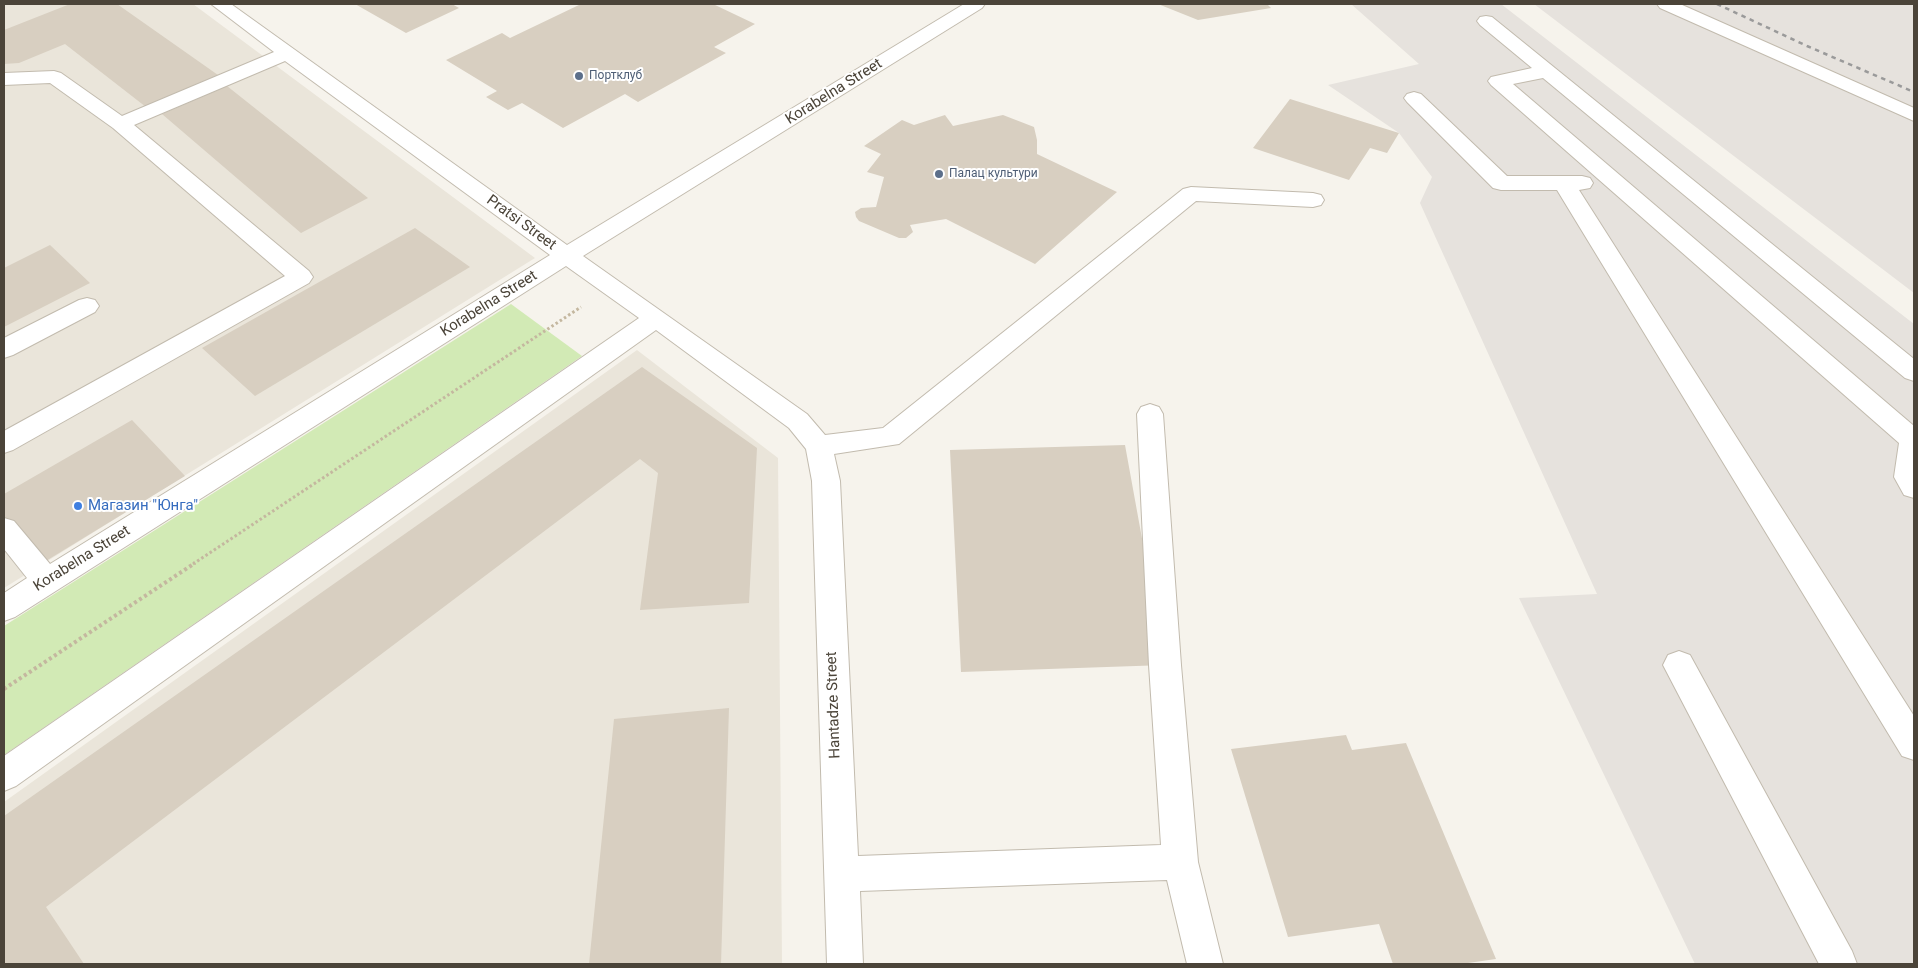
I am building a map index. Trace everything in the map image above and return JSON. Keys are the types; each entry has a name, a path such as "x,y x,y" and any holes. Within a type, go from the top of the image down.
{"street":[{"name":"Pratsi Street","path":"220,4 566,256 656,318 798,421 819,446"},
{"name":"Korabelna Street","path":"4,608 566,256 976,4"},
{"path":"1666,4 1914,115"},
{"path":"1486,21 1914,372"},
{"path":"120,124 287,53"},
{"path":"1547,71 1498,81 1914,440 1908,477 1914,487"},
{"path":"4,79 54,77 120,124 300,277 4,443"},
{"path":"1414,98 1501,183 1616,183"},
{"path":"1564,183 1914,745"},
{"path":"819,446 890,437 1191,194 1313,200"},
{"path":"4,349 87,306"},
{"path":"4,775 656,318"},
{"path":"1150,414 1165,665 1180,862 1205,964"},
{"name":"Hantadze Street","path":"819,446 826,481 845,964"},
{"path":"4,529 47,581"},
{"path":"1679,665 1839,964"},
{"path":"841,874 1180,862"}],"path":[{"path":"4,689 611,287"}],"shaded area":[{"path":"4,4 193,4 535,258 4,588"},
{"path":"1351,4 1501,4 1914,324 1914,964 1695,964 1519,598 1597,594 1420,203 1432,177 1399,133 1328,85 1419,64"},
{"path":"1534,4 1914,4 1914,293"},
{"path":"637,350 778,458 782,964 4,964 4,802"}],"green space":[{"path":"511,304 582,356 4,755 4,626"}],"building":[{"path":"70,4 117,4 218,75 146,107 65,44 19,63 4,64 4,30"},
{"path":"355,4 452,4 459,8 406,33"},
{"name":"Портклуб","path":"581,4 713,4 755,24 714,47 726,53 638,102 625,94 563,128 522,103 508,110 486,97 497,91 446,60 502,33 510,38"},
{"path":"1158,4 1267,4 1271,8 1198,20"},
{"path":"227,86 368,198 301,233 162,114"},
{"path":"1290,99 1399,133 1387,153 1370,148 1349,180 1253,148"},
{"path":"945,115 953,126 1003,115 1034,127 1037,140 1037,154 1117,192 1035,264 946,219 910,225 913,232 906,238 899,238 859,221 855,212 861,208 876,207 884,177 867,172 881,154 864,146 902,120 914,125"},
{"path":"415,228 470,267 255,396 202,348"},
{"path":"50,245 90,283 4,327 4,268"},
{"path":"642,367 757,448 749,603 640,610 658,473 640,459 46,907 84,964 4,964 4,816"},
{"path":"132,420 185,476 41,564 4,517 4,494"},
{"path":"1125,445 1165,665 961,672 950,450"},
{"path":"729,708 721,964 589,964 614,719"},
{"path":"1346,735 1352,750 1406,743 1496,959 1461,964 1393,964 1379,924 1288,937 1231,749"}],"railway":[{"path":"1717,4 1807,46 1914,92"}],"place":[{"name":"Портклуб","path":"579,76"},
{"name":"Палац культури","path":"939,174"},
{"name":"Магазин \"Юнга\"","path":"78,506"}]}
